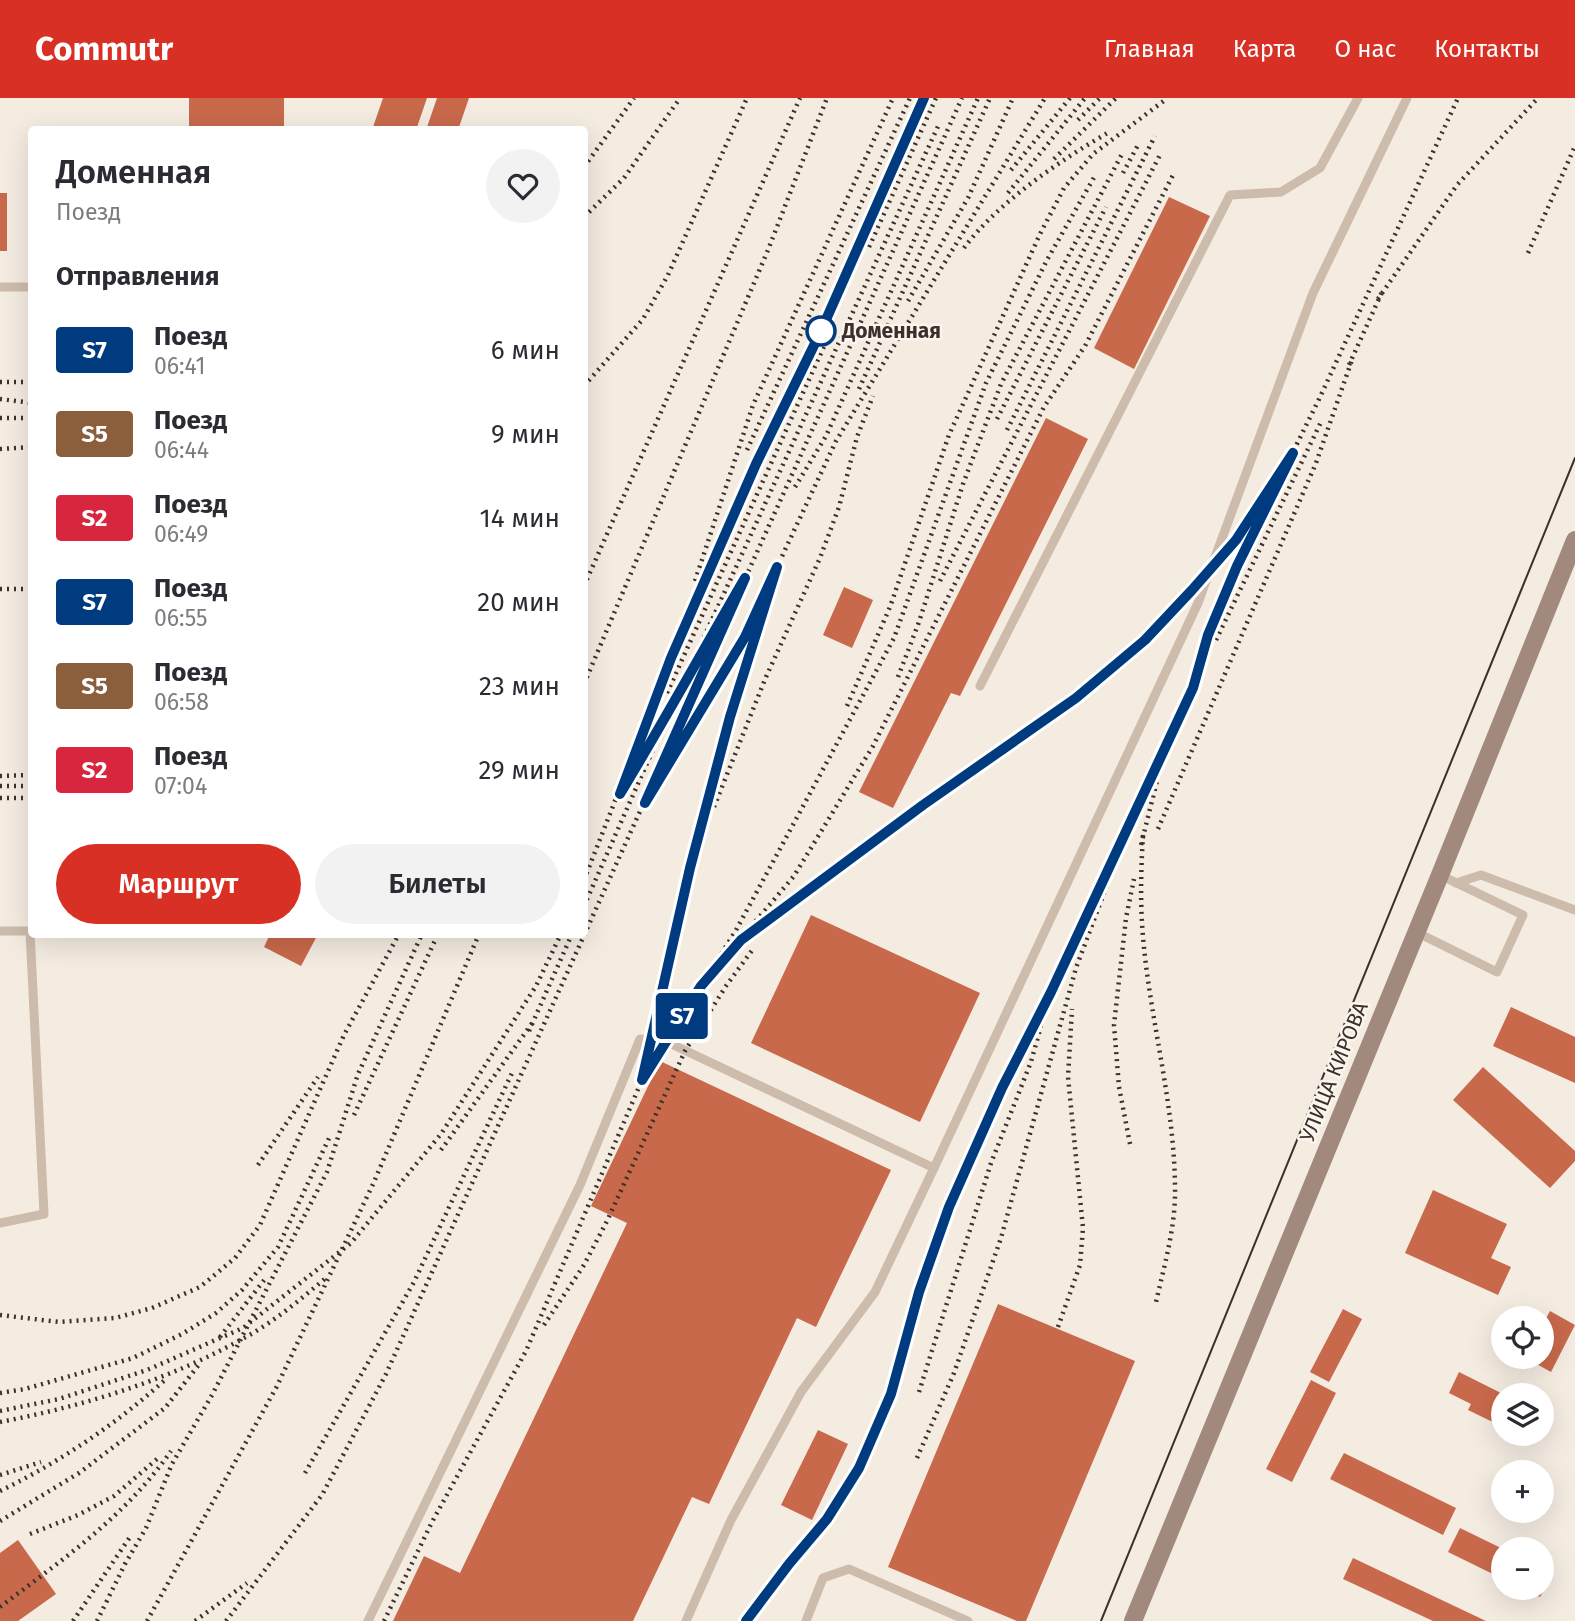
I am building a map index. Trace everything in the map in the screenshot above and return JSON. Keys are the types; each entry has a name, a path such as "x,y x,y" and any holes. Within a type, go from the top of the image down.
{"main road":[{"name":"УЛИЦА КИРОВА","path":"1133,1621 1416,932 1448,879 1575,540"}],"lane":[{"path":"980,686 1230,195 1281,191 1320,168 1358,98"},
{"path":"686,1621 737,1508 801,1392 875,1292 934,1168 1198,603 1313,293 1407,98"},
{"path":"0,287 28,287"},
{"path":"1448,879 1481,875 1542,900 1575,910"},
{"path":"1416,932 1497,972 1523,915 1448,879"},
{"path":"0,931 28,931"},
{"path":"0,1223 44,1214 31,938"},
{"path":"368,1621 580,1185 640,1040 665,1041 934,1168"},
{"path":"806,1621 823,1578 849,1569 968,1621"}],"building":[{"path":"189,98 284,98 284,126 189,126"},
{"path":"383,98 427,98 417,126 373,126"},
{"path":"437,98 469,98 459,126 427,126"},
{"path":"0,193 7,193 7,251 0,251"},
{"path":"1169,197 1210,216 1134,369 1094,348"},
{"path":"1046,418 1088,439 960,696 951,693 893,808 859,792"},
{"path":"844,587 873,600 852,648 823,635"},
{"path":"811,915 980,993 920,1122 751,1043"},
{"path":"268,938 316,938 301,966 264,947"},
{"path":"1511,1007 1575,1037 1575,1083 1493,1046"},
{"path":"660,1061 891,1170 816,1327 797,1318 709,1504 692,1497 633,1621 393,1621 424,1556 460,1573 627,1223 591,1206"},
{"path":"1483,1067 1575,1151 1575,1161 1550,1188 1453,1100"},
{"path":"1433,1190 1507,1224 1491,1258 1511,1267 1498,1295 1405,1253"},
{"path":"998,1304 1135,1361 1026,1621 1017,1621 888,1567"},
{"path":"1343,1309 1362,1319 1329,1382 1310,1372"},
{"path":"1554,1313 1575,1325 1554,1366"},
{"path":"1459,1372 1491,1388 1491,1421 1468,1410 1471,1404 1449,1393"},
{"path":"1311,1380 1336,1393 1292,1482 1266,1469"},
{"path":"818,1430 848,1444 812,1520 781,1505"},
{"path":"1344,1453 1456,1508 1443,1535 1330,1479"},
{"path":"1460,1528 1491,1543 1491,1573 1448,1552"},
{"path":"18,1540 56,1594 18,1621 0,1621 0,1553"},
{"path":"1353,1558 1486,1621 1433,1621 1343,1579"}],"tram line":[{"path":"1101,1621 1575,458"}],"railway":[{"path":"588,161 634,98"},
{"path":"588,213 624,178 680,98"},
{"path":"588,381 643,319 668,275 747,98"},
{"path":"588,577 800,98"},
{"path":"588,675 768,250 827,98"},
{"path":"695,581 753,405 893,98"},
{"path":"747,450 910,98"},
{"path":"588,870 671,658 756,464 821,331 924,98"},
{"path":"869,247 936,98"},
{"path":"588,927 962,98"},
{"path":"795,487 826,436 978,98"},
{"path":"859,389 990,98"},
{"path":"908,301 968,198 1013,98"},
{"path":"647,1063 690,868 730,717 777,567 836,441 1045,98"},
{"path":"1011,170 1070,98"},
{"path":"1008,193 1085,98"},
{"path":"1078,120 1100,98"},
{"path":"1054,159 1116,98"},
{"path":"917,1458 954,1373 1001,1238 1076,968 1134,813 1193,688 1208,635 1237,566 1321,395 1458,98"},
{"path":"1378,299 1457,185 1538,98"},
{"path":"847,706 890,607 949,435 1040,234 1064,188 1093,154 1165,100"},
{"path":"588,897 671,709 940,122"},
{"path":"964,248 994,214 1013,198 1072,155 1111,131"},
{"path":"1007,430 1155,136"},
{"path":"1123,173 1138,145"},
{"path":"1528,253 1575,146"},
{"path":"940,581 1161,153"},
{"path":"898,677 919,622 963,484 1001,384 1122,154"},
{"path":"384,1621 432,1522 526,1351 642,1080 735,932 894,638 986,383 1047,260 1096,174"},
{"path":"733,948 794,876 873,746 1044,407 1085,346 1173,175"},
{"path":"997,419 1106,207"},
{"path":"1349,365 1382,292"},
{"path":"667,693 826,342"},
{"path":"1158,829 1316,463 1353,357"},
{"path":"0,382 28,382"},
{"path":"714,807 766,677 820,558 839,507 857,437 873,396"},
{"path":"0,399 28,402"},
{"path":"0,418 28,418"},
{"path":"1216,640 1321,422"},
{"path":"0,449 28,447"},
{"path":"761,925 1101,678 1149,636 1194,590 1253,515"},
{"path":"0,589 28,589"},
{"path":"679,747 751,626"},
{"path":"0,776 28,775"},
{"path":"1141,845 1157,781"},
{"path":"0,786 28,786"},
{"path":"0,798 28,798"},
{"path":"1143,835 1143,937 1171,1123 1175,1186 1172,1230 1156,1302"},
{"path":"1130,1144 1119,1087 1114,1025 1126,918 1134,879"},
{"path":"746,1621 827,1519 859,1468 891,1394 919,1292 949,1207 1002,1088 1085,917"},
{"path":"0,1315 59,1322 115,1318 152,1308 200,1287 235,1258 260,1225 344,1035 397,938"},
{"path":"97,1621 146,1528 172,1464 212,1395 327,1172 358,1074 420,938"},
{"path":"354,1115 436,938"},
{"path":"147,1621 276,1388 374,1182 477,938"},
{"path":"0,1411 59,1399 147,1370 243,1328 351,1243 441,1134 536,986 559,938"},
{"path":"529,1031 570,938"},
{"path":"226,1621 322,1495 386,1374 583,938"},
{"path":"544,1325 584,1265 607,1221 685,1051 753,949"},
{"path":"1058,1327 1080,1265 1083,1228 1068,1077 1072,1009"},
{"path":"441,1150 533,1022"},
{"path":"919,1392 991,1163 1031,1062 1041,1026"},
{"path":"305,1473 414,1282 512,1073"},
{"path":"258,1165 318,1077"},
{"path":"0,1393 25,1389 133,1358 182,1334 216,1313 242,1290 278,1247 331,1134"},
{"path":"0,1422 125,1390 186,1367 266,1325 327,1277"},
{"path":"220,1337 265,1279"},
{"path":"0,1521 79,1473 165,1408 201,1362"},
{"path":"0,1491 88,1441 129,1411 167,1378"},
{"path":"0,1607 113,1517 171,1451"},
{"path":"30,1534 78,1515 114,1496 157,1459"},
{"path":"0,1475 41,1462"},
{"path":"73,1621 130,1537"},
{"path":"195,1621 247,1583"}],"train":[{"name":"S7","path":"746,1621 827,1519 859,1468 891,1394 919,1292 949,1207 1002,1088 1051,992 1193,688 1208,635 1237,566 1293,453 1236,540 1145,640 1076,698 923,805 741,940 701,986 642,1080 690,868 730,717 777,567 745,637 645,803 745,578 620,794 671,658 756,464 821,331 924,98"}],"place":[{"name":"Доменная","path":"821,331"}]}
